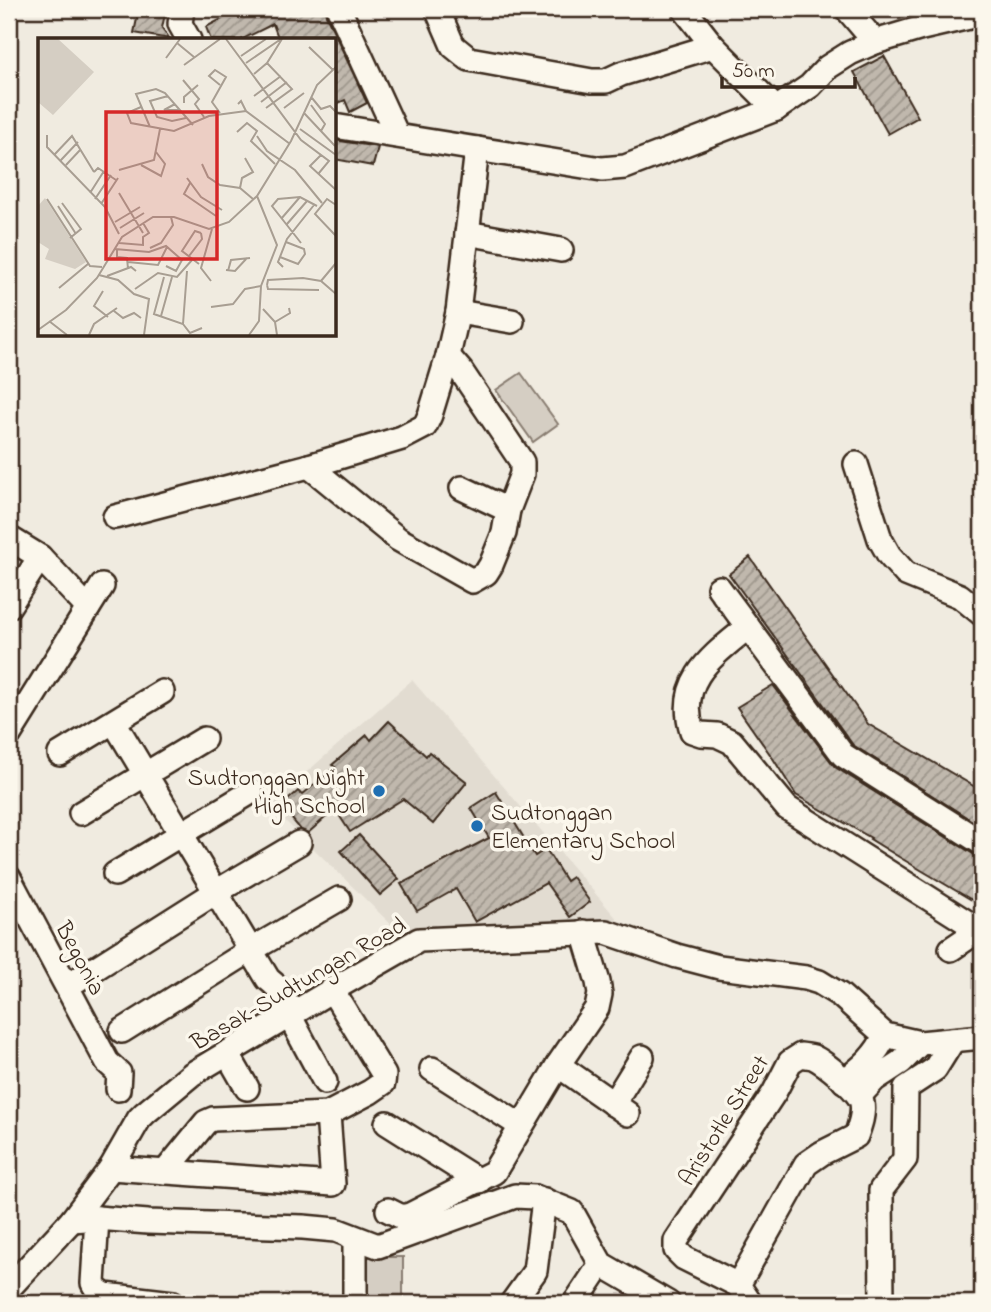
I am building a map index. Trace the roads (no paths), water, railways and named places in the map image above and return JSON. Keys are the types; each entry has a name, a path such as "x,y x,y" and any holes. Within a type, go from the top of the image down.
{"street":[{"path":"183,9 180,24 188,38"},
{"path":"339,9 397,135"},
{"path":"437,9 453,46 469,59 592,81 606,80 713,46"},
{"path":"684,9 713,46 776,109"},
{"path":"847,9 875,42"},
{"path":"336,125 603,169 625,167 776,109 810,86 828,67 875,42 982,14"},
{"path":"115,517 309,466 402,438 425,426 448,356 458,312 477,149"},
{"path":"467,233 561,250"},
{"path":"458,312 512,321"},
{"path":"309,466 398,539 472,582 486,573 504,533 508,510 522,474 522,462 448,356"},
{"path":"856,464 880,539 889,555 906,574 960,596 982,614"},
{"path":"462,488 508,510"},
{"path":"9,538 40,557 88,608"},
{"path":"9,606 40,557"},
{"path":"9,735 102,586"},
{"path":"719,588 843,755 982,844"},
{"path":"748,627 712,656 696,675 688,695 688,717 692,731 717,735 732,742 788,808 981,929 951,949"},
{"path":"60,754 162,692"},
{"path":"114,722 268,979 274,1000 279,1008 289,1015 325,1082"},
{"path":"81,813 204,739"},
{"path":"114,874 251,792"},
{"path":"77,980 299,843"},
{"name":"Begonia","path":"9,878 139,1119"},
{"path":"122,1031 251,950 339,899"},
{"path":"388,1210 402,1217 410,1215 494,1172 558,1065 597,1008 600,995 598,982 583,932"},
{"name":"Basak-Sudtungan Road","path":"9,1288 72,1220 111,1168 139,1119 192,1074 419,940 606,932 719,967 819,982 840,995 885,1035 920,1043 982,1037"},
{"path":"165,1172 206,1122 213,1119 328,1114 383,1083 384,1075 331,990"},
{"path":"744,1294 806,1164 856,1136 862,1118 855,1094 860,1069 880,1049 885,1035"},
{"path":"882,1303 881,1190 905,1160 906,1088 935,1069 953,1040"},
{"path":"855,1094 901,1062 920,1043"},
{"path":"227,1053 247,1088"},
{"name":"Aristotle Street","path":"744,1294 684,1258 676,1250 676,1241 774,1093 790,1062 802,1055 813,1057 855,1094"},
{"path":"558,1065 621,1109 642,1057"},
{"path":"432,1069 521,1126"},
{"path":"111,1168 333,1184 328,1114"},
{"path":"387,1123 479,1181"},
{"path":"72,1220 97,1218 303,1227 336,1230 378,1246 515,1196 535,1196 572,1212 601,1264 658,1301"},
{"path":"512,1303 536,1271 544,1200"},
{"path":"97,1218 93,1283 97,1290 106,1295 173,1303"},
{"path":"355,1238 355,1303"},
{"path":"575,1303 601,1264"}],"place":[{"name":"Sudtonggan Night High School","path":"379,791"},
{"name":"Sudtonggan Elementary School","path":"477,826"}]}
